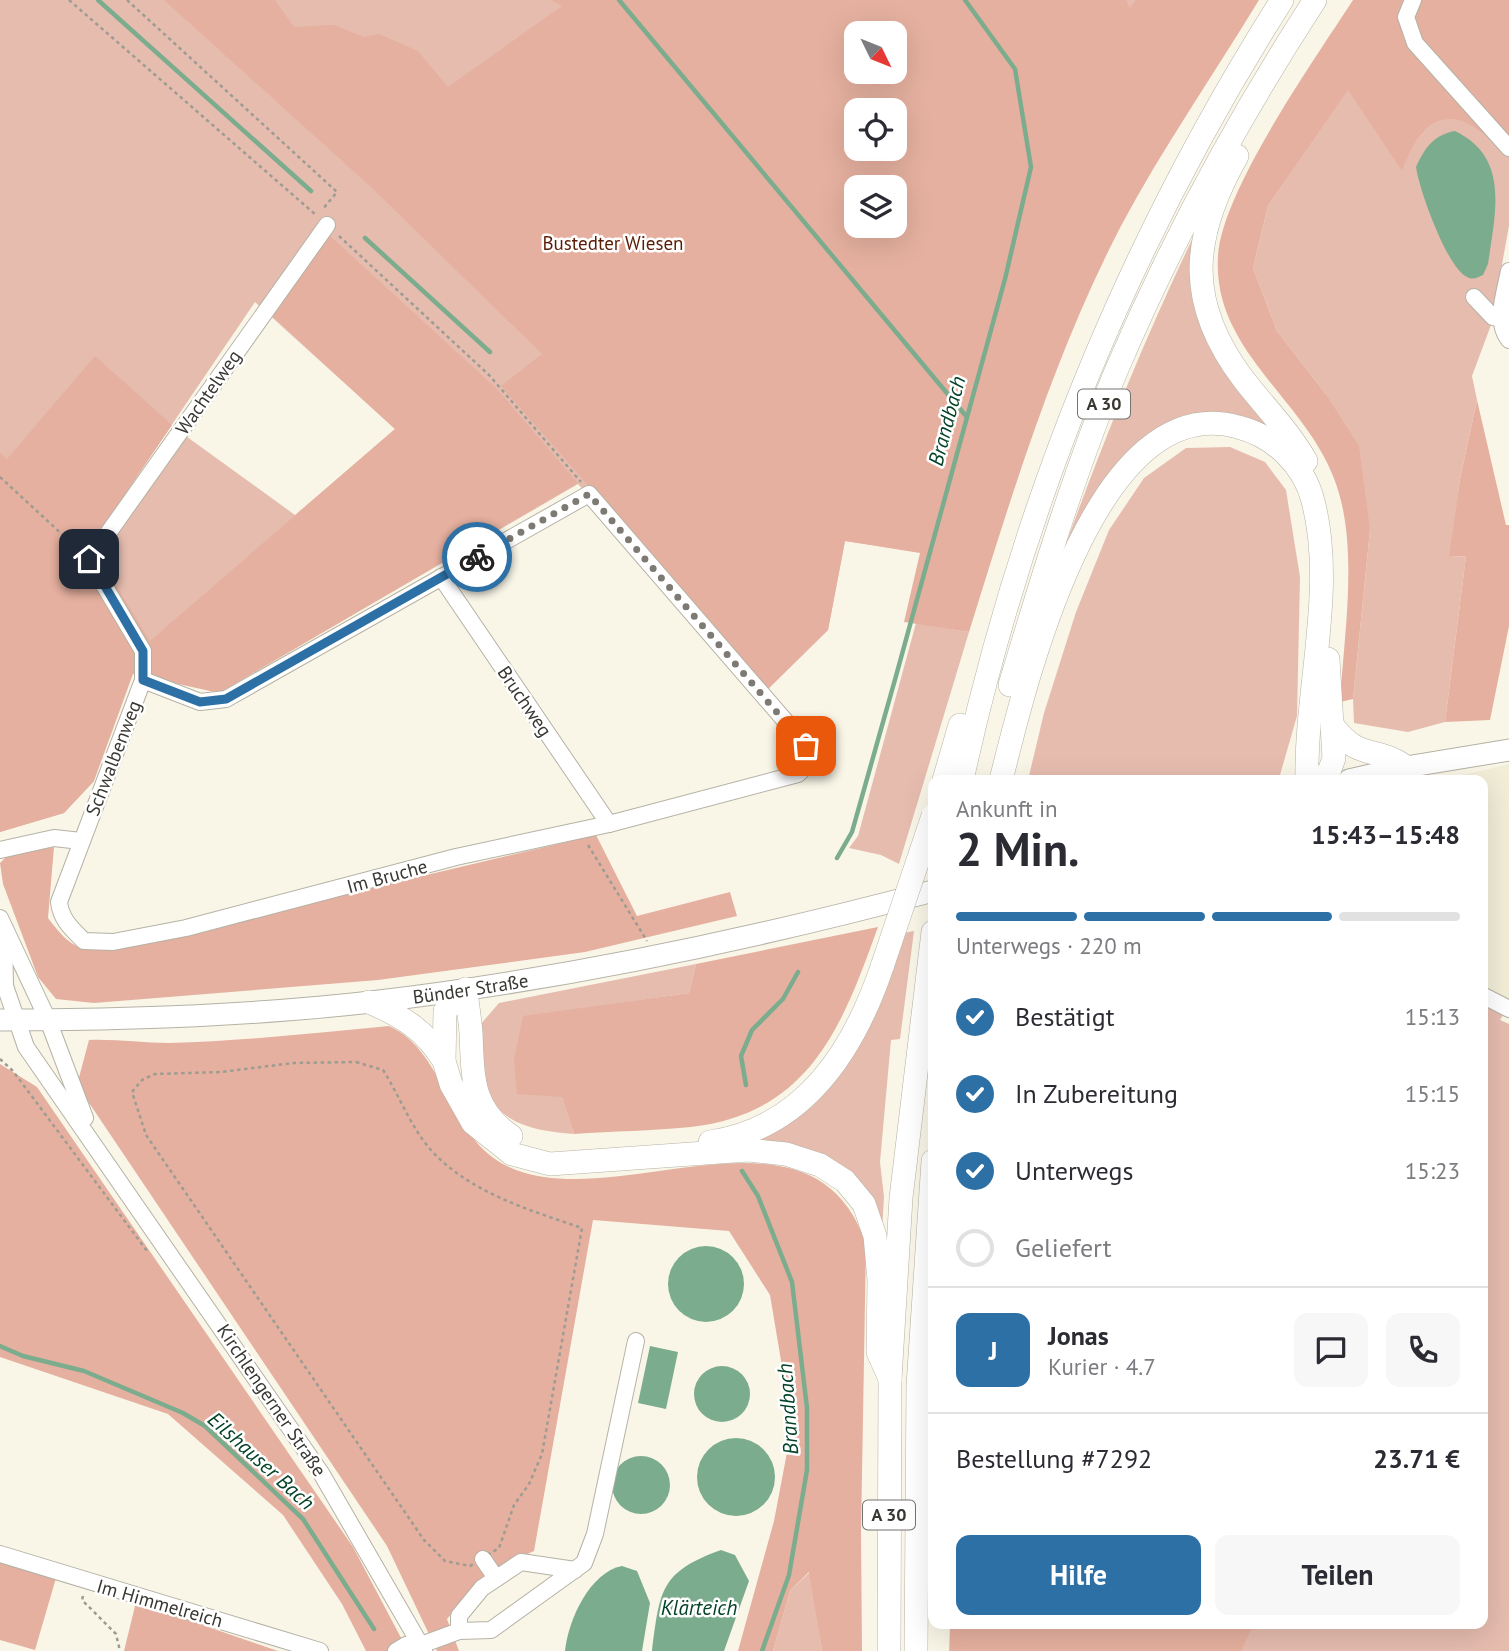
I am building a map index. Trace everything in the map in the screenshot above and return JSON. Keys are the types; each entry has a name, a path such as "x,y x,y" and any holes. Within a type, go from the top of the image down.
{"highway":[{"name":"A 30","path":"963,775 982,686 1038,499 1092,359 1163,206 1239,67 1282,0"},
{"name":"A 30","path":"989,775 1008,690 1065,506 1117,369 1199,195 1315,0"},
{"path":"1282,52 1277,86 1233,164 1213,210 1203,246 1200,280 1203,306 1215,336 1246,382 1294,441 1310,467 1324,503 1330,532 1327,676 1334,758 1325,775"},
{"path":"1002,775 1023,694 1047,620 1091,518 1114,482 1154,443 1182,429 1206,423 1230,424 1253,431 1280,448 1300,471 1313,500 1319,532 1321,582 1306,747 1307,775"},
{"path":"945,775 959,727 982,686"},
{"path":"1333,726 1345,742 1361,752 1389,754 1406,767"},
{"path":"466,989 472,1074 477,1096 494,1125 519,1141 550,1150 680,1146 730,1139 784,1113 814,1090 835,1066 853,1035 883,964 928,831"},
{"name":"A 30","path":"889,1651 890,1379 901,1198 928,958"},
{"path":"444,1062 445,1011 466,989"},
{"path":"369,1002 415,1026 430,1040 444,1062 451,1084 473,1123 512,1154 550,1164 748,1150 786,1154 820,1165 845,1181 864,1204 876,1236 879,1280 878,1352 890,1379"},
{"name":"A 30","path":"916,1651 918,1386 928,1236"}],"main road":[{"path":"1371,775 1509,750"},
{"name":"Bünder Straße","path":"8,1020 132,1020 369,1002 466,989 656,955 853,912 928,892"}],"street":[{"path":"1413,0 1406,17 1415,43 1509,148"},
{"name":"Wachtelweg","path":"89,559 327,225"},
{"path":"1509,271 1501,319 1502,332 1509,340"},
{"path":"1474,297 1493,317 1501,319"},
{"name":"Im Bruche","path":"81,841 59,902 61,915 84,941 113,942 199,925 456,857 609,824 799,774 811,761 806,746 589,494 441,577"},
{"name":"Schwalbenweg","path":"81,841 143,680 143,651 89,559"},
{"path":"143,680 200,702 226,699 441,577"},
{"name":"Bruchweg","path":"441,577 609,824"},
{"path":"0,849 54,838 81,841"},
{"name":"Kirchlengerner Straße","path":"2,924 48,1020 76,1100 105,1158"},
{"name":"Kirchlengerner Straße","path":"2,924 8,1020 42,1073 105,1158 321,1473 423,1648"},
{"path":"1488,998 1509,1009"},
{"path":"396,1651 406,1645 423,1648 459,1631 491,1630 584,1563 595,1534 636,1341"},
{"name":"Im Himmelreich","path":"0,1554 320,1651"},
{"path":"483,1559 496,1578"},
{"path":"459,1631 459,1616 482,1588 521,1562 575,1570"}],"path":[{"path":"127,0 337,192 320,213 327,225"},
{"path":"0,477 89,559"},
{"path":"579,831 656,955"},
{"path":"356,1062 371,1065 383,1070 429,1148 459,1176 537,1213 582,1228 542,1454 529,1484 514,1504 499,1548 483,1559 470,1566 445,1561 424,1540 146,1135 132,1092 142,1080 155,1074 221,1072 293,1063 356,1062"},
{"path":"86,1581 82,1600 116,1634 120,1651"}],"shaded area":[{"path":"1509,764 1509,1019 1488,1007 1488,775 1464,775"}],"green space":[{"name":"Bustedter Wiesen","path":"0,0 1224,0 906,550 845,541 828,630 767,690 578,484 219,693 150,642 98,554 183,434 295,515 395,429 255,302 89,547 94,781 64,813 0,832"},
{"path":"164,0 275,0 294,27 334,25 364,37 379,34 418,51 448,87 562,6 551,0 1126,0 1130,8 1136,0 1259,0 1154,169 1097,275 1036,426 969,632 904,622 920,553 845,541 828,630 767,690 501,386 542,354 372,188"},
{"path":"1353,0 1509,0 1509,142 1493,127 1487,137 1472,125 1445,119 1434,123 1425,131 1416,142 1402,171 1348,90 1268,206 1253,268 1277,331 1325,393 1359,446 1370,530 1353,699 1340,702 1348,588 1346,529 1341,502 1333,476 1319,448 1244,346 1229,318 1220,289 1218,256 1223,228 1252,162"},
{"path":"1348,89 1402,170 1418,139 1434,123 1444,119 1456,118 1474,124 1509,157 1509,226 1491,325 1472,376 1477,400 1460,479 1450,557 1466,556 1445,722 1408,732 1354,723 1353,699 1370,530 1325,393 1277,331 1253,268 1268,206"},
{"path":"1198,227 1189,270 1198,315 1287,442 1251,424 1145,439 1121,461 1093,497 1069,545 1066,544 1128,384"},
{"path":"328,234 497,389 578,483 219,693 133,674 94,781 64,813 0,832 0,453 7,459 95,356 172,425 89,547 98,554 150,641 395,429 269,313"},
{"path":"1477,400 1506,525 1509,525 1509,626 1490,720 1445,722 1466,556 1449,557 1460,479"},
{"path":"1230,447 1265,462 1286,490 1300,577 1297,716 1280,775 1029,775 1044,713 1076,612 1109,530 1144,478 1186,448"},
{"path":"916,623 969,632 899,864 881,855 849,848 858,836"},
{"path":"596,835 637,916 730,892 737,916 585,952 378,980 94,1003 56,999 38,977 3,884 0,863 7,856 54,847 48,918 72,943 87,949 96,949 121,947"},
{"path":"878,927 865,964 834,1031 816,1059 793,1084 765,1104 732,1118 691,1127 574,1134 562,1097 517,1094 514,1060 523,1016 689,993 696,964"},
{"path":"914,931 900,1039 891,1040 880,1162 884,1197 882,1231 866,1195 741,1145 804,1108 903,933"},
{"path":"696,964 689,993 523,1017 562,1096 574,1134 546,1131 520,1123 498,1109 490,1098 480,1071 480,1025 499,1003"},
{"path":"1488,1007 1503,1015 1500,1020 1509,1024 1509,1651 949,1651 950,1629 1488,1629"},
{"path":"389,1026 409,1039 425,1057 475,1140 493,1157 516,1170 560,1179 609,1177 712,1165 761,1164 805,1173 841,1198 866,1244 861,1533 862,1651 822,1651 809,1572 790,1591 773,1651 738,1651 774,1521 792,1426 770,1295 729,1231 593,1220 534,1551 486,1573 447,1619 459,1651 437,1651 387,1546 77,1085 89,1040 196,1042"},
{"path":"0,1064 37,1087 353,1547 408,1651 366,1651 342,1604 283,1515 168,1414 0,1357"},
{"path":"0,1561 56,1578 35,1650 0,1640"},
{"path":"810,1572 822,1651 773,1651 790,1591"},
{"path":"136,1602 278,1651 124,1651"},
{"path":"950,1629 1252,1629 1241,1651 950,1651"}],"water":[{"path":"1455,131 1472,142 1484,155 1495,187 1494,224 1488,264 1483,275 1475,278 1467,277 1459,271 1443,244 1422,192 1416,167 1435,139"},
{"path":"706,1246 720,1249 733,1257 741,1270 744,1284 741,1298 733,1311 720,1319 706,1322 692,1319 679,1311 671,1298 668,1284 671,1270 679,1257 692,1249"},
{"path":"650,1346 678,1352 666,1409 638,1403"},
{"path":"722,1366 733,1368 742,1374 748,1383 748,1405 742,1414 733,1420 722,1422 711,1420 702,1414 696,1405 694,1394 696,1383 702,1374 711,1368"},
{"path":"736,1438 751,1441 768,1455 775,1477 772,1492 758,1509 736,1516 721,1513 704,1499 697,1477 700,1462 714,1445"},
{"path":"641,1456 652,1458 665,1469 670,1485 668,1496 657,1509 641,1514 630,1512 617,1501 612,1485 614,1474 625,1461"},
{"name":"Klärteich","path":"721,1550 735,1555 749,1581 724,1651 652,1651 661,1598 667,1586 686,1566"},
{"name":"Klärteich","path":"622,1566 637,1571 650,1603 642,1651 565,1651 576,1612 591,1587 610,1570"}],"waterway":[{"path":"98,0 311,191"},
{"path":"619,0 966,416"},
{"name":"Brandbach","path":"837,858 852,832 896,676 1005,279 1031,167 1015,69 965,0"},
{"path":"365,238 490,352"},
{"name":"Brandbach","path":"746,1085 741,1056 752,1030 783,999 798,972"},
{"name":"Brandbach","path":"742,1171 758,1196 792,1282 807,1408 807,1470 789,1575 762,1651"},
{"name":"Eilshauser Bach","path":"0,1346 23,1356 84,1371 183,1413 205,1426 303,1519 374,1629"}],"way so far":[{"path":"477,557 589,494 806,746"}],"route":[{"path":"89,559 143,651 143,680 200,702 226,699 477,557"}]}
